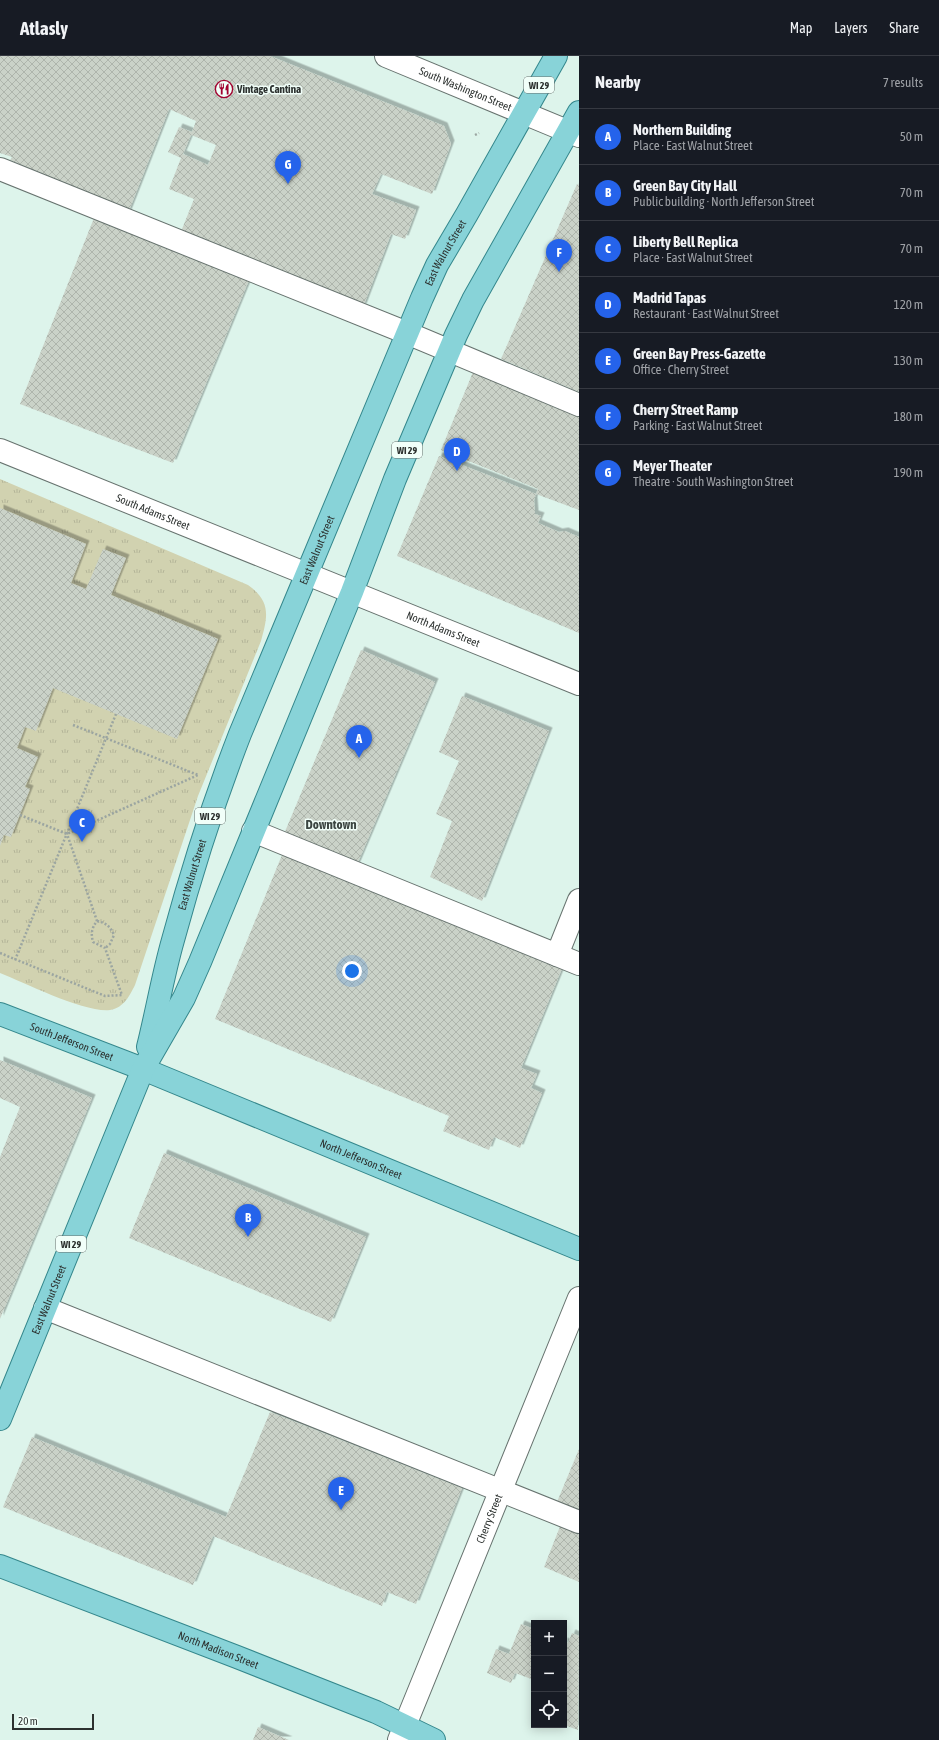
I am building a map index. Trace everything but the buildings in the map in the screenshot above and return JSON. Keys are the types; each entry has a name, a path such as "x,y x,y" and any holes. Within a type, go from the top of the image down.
{"main road":[{"name":"East Walnut Street","path":"143,1069 173,941 218,791 240,734 407,333 437,265 556,56"},
{"name":"East Walnut Street","path":"0,1419 143,1069 184,998 352,592 395,479 450,351 473,300 574,134 579,112"},
{"name":"South Jefferson Street","path":"0,1014 143,1069"},
{"name":"North Jefferson Street","path":"143,1069 579,1249"},
{"name":"North Madison Street","path":"0,1566 237,1657 402,1733 434,1740"}],"street":[{"name":"South Washington Street","path":"386,56 574,134"},
{"path":"0,170 407,333 579,405"},
{"name":"South Adams Street","path":"0,450 307,574"},
{"name":"North Adams Street","path":"307,574 579,684"},
{"path":"253,831 579,964"},
{"path":"557,955 579,900"},
{"name":"Cherry Street","path":"402,1733 419,1688 579,1298"},
{"path":"45,1308 579,1522"}],"path":[{"path":"475,135 479,133"},
{"path":"15,960 116,714"},
{"path":"20,815 67,834 198,775 73,725"},
{"path":"67,834 97,921"},
{"path":"97,921 105,923 111,928 114,935 110,944 105,948"},
{"path":"0,953 105,996 122,995 105,948 93,942 91,936 92,928 97,921"}],"shaded area":[{"path":"0,56 579,56 579,1740 0,1740"}],"green space":[{"path":"0,479 248,585 261,597 266,610 265,624 261,641 198,796 135,985 129,997 123,1004 115,1009 99,1010 86,1007 39,990 0,973"}],"place":[{"name":"Vintage Cantina","path":"224,89"},
{"name":"Meyer Theater","path":"288,184"},
{"name":"Cherry Street Ramp","path":"559,272"},
{"name":"Madrid Tapas","path":"457,471"},
{"name":"Northern Building","path":"359,758"},
{"name":"Liberty Bell Replica","path":"82,842"},
{"name":"Green Bay City Hall","path":"248,1237"},
{"name":"Green Bay Press-Gazette","path":"341,1510"}],"district":[{"name":"Downtown","path":"331,824"}]}
